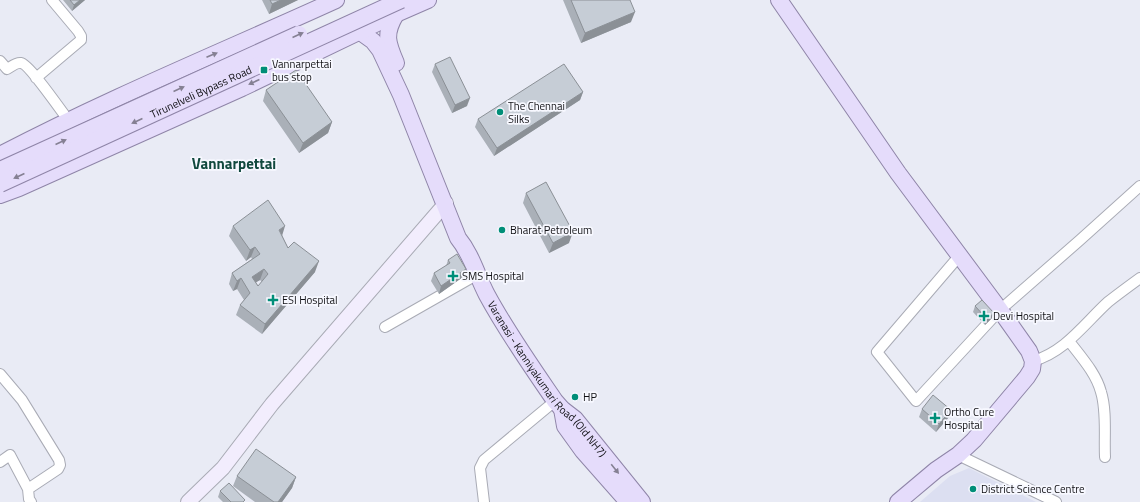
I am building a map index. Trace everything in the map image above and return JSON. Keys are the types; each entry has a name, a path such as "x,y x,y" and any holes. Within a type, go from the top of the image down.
{"main road":[{"path":"0,156 69,120 335,0"},
{"name":"Tirunelveli Bypass Road","path":"0,170 374,0"},
{"path":"0,195 19,188 302,60 359,31 398,7 428,0"},
{"path":"779,0 898,173 1000,310 1028,351 1033,361 1032,369 1027,377 974,440 958,455 936,470 898,502"},
{"name":"Tirunelveli Bypass Road","path":"0,184 398,7"},
{"name":"Varanasi - Kanniyakumari Road (Old NH7)","path":"398,7 389,26 388,35 390,46 448,184 466,235 467,248 486,294 513,340 559,405 574,419 642,502"},
{"path":"286,23 280,29 278,34 282,46 288,58 302,60"},
{"name":"Varanasi - Kanniyakumari Road (Old NH7)","path":"359,31 373,40 380,50 401,95 446,203 458,238 467,248"},
{"name":"Varanasi - Kanniyakumari Road (Old NH7)","path":"559,405 566,426 583,451 628,502"}],"street":[{"path":"36,78 81,40 81,36 78,31 52,0"},
{"path":"0,61 4,72 17,63 20,62 24,64 69,120"},
{"path":"960,256 877,352 916,401 1000,310 1140,186"},
{"path":"188,502 223,468 272,404 446,203"},
{"path":"386,327 478,274"},
{"path":"1033,361 1056,351 1069,341 1108,302 1140,278"},
{"path":"1069,341 1096,378 1102,393 1104,410 1105,457"},
{"path":"0,374 22,400 59,460 60,465 58,469 28,489"},
{"path":"484,502 480,468 484,460 559,405"},
{"path":"958,455 1056,502"},
{"path":"0,462 10,456 28,489 29,499 31,502"}],"shaded area":[{"name":"District Science Centre","path":"969,468 1036,502 920,502 950,476"}],"building":[{"path":"70,0 80,0 74,5"},
{"path":"270,0 281,0 272,4"},
{"path":"571,0 630,0 635,12 585,33"},
{"path":"450,57 470,98 455,105 435,64"},
{"path":"564,64 583,92 497,148 478,119"},
{"path":"296,70 332,122 303,143 266,90"},
{"path":"546,182 573,232 553,243 526,193"},
{"path":"268,200 285,226 279,230 288,248 294,242 319,261 265,324 240,305 250,293 241,278 237,281 232,273 260,254 255,247 250,250 233,226","holes":["264,269 268,274 258,286 252,277"]},
{"path":"457,254 466,269 441,286 434,273 450,263 448,260"},
{"path":"982,300 994,313 987,319 975,306"},
{"path":"933,395 951,410 939,424 922,409"},
{"path":"256,449 296,477 278,502 274,502 237,476"},
{"path":"229,483 245,500 243,502 231,502 220,491"}],"place":[{"name":"Vannarpettai bus stop","path":"264,70"},
{"name":"The Chennai Silks","path":"500,112"},
{"name":"Bharat Petroleum","path":"502,230"},
{"name":"SMS Hospital","path":"453,276"},
{"name":"ESI Hospital","path":"273,300"},
{"name":"Devi Hospital","path":"984,316"},
{"name":"HP","path":"575,397"},
{"name":"Ortho Cure Hospital","path":"935,418"},
{"name":"District Science Centre","path":"973,489"}],"district":[{"name":"Vannarpettai","path":"234,164"}]}
